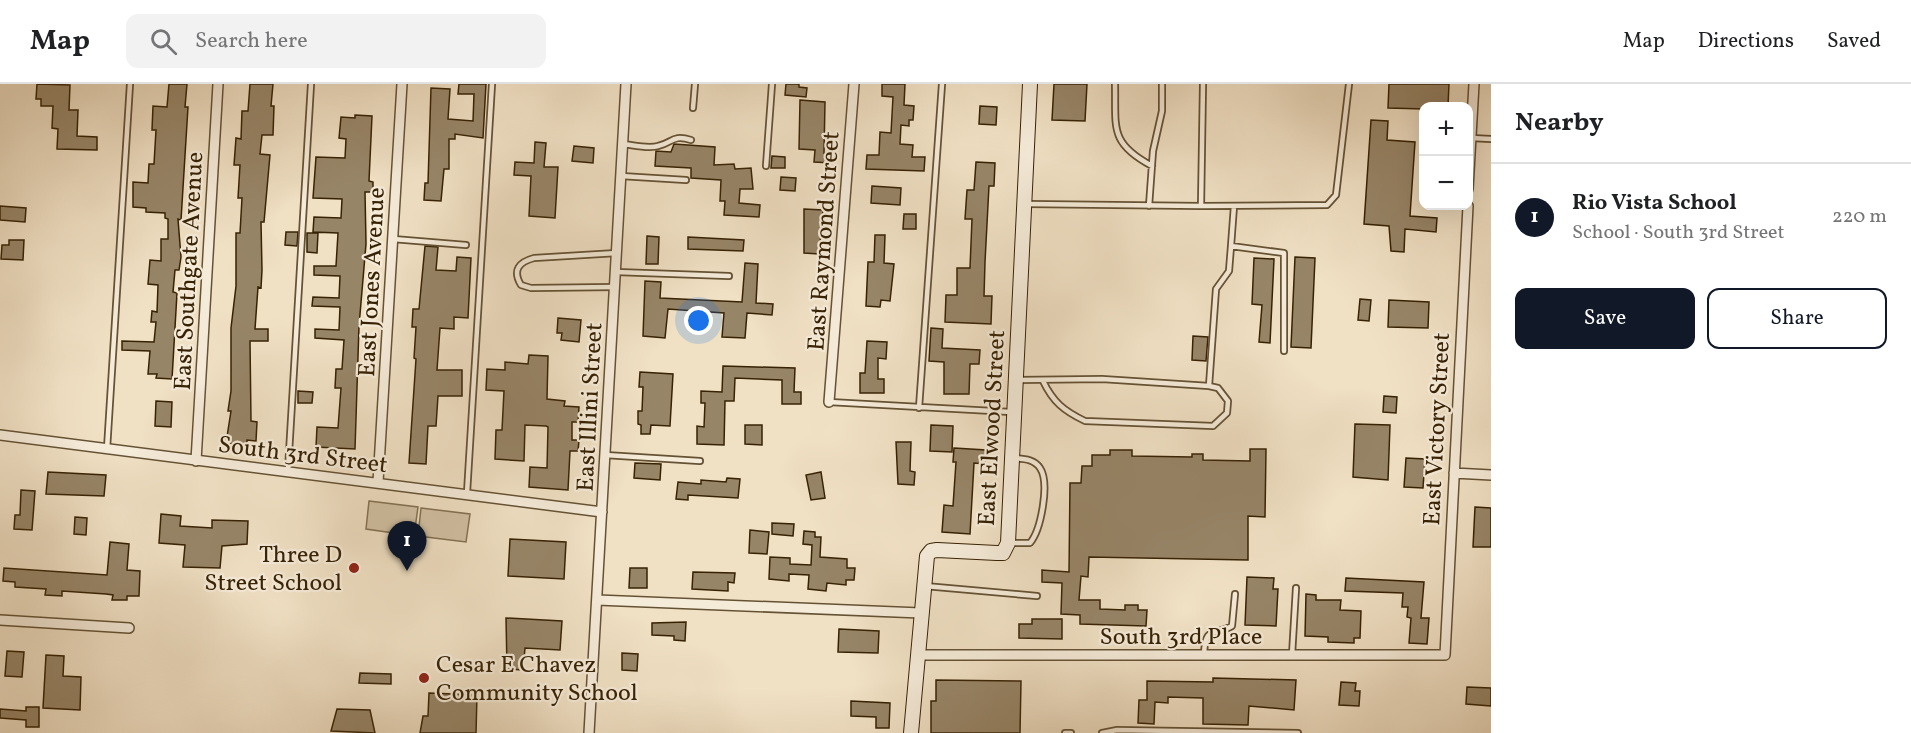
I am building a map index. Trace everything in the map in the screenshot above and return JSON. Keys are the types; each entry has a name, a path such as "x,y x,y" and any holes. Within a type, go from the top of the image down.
{"street":[{"name":"East Southgate Avenue","path":"196,461 218,84"},
{"name":"East Jones Avenue","path":"378,482 402,84"},
{"name":"East Illini Street","path":"589,733 626,84"},
{"name":"East Raymond Street","path":"830,402 854,84"},
{"name":"East Elwood Street","path":"911,733 927,556 931,551 997,553 1003,552 1008,543 1030,84"},
{"path":"1473,102 1474,84"},
{"name":"East Victory Street","path":"1445,655 1468,210"},
{"name":"South 3rd Street","path":"0,435 196,461 288,470 602,512"},
{"path":"1454,473 1491,475"},
{"path":"597,600 921,613"},
{"path":"0,620 129,628"},
{"name":"South 3rd Place","path":"918,655 1445,655"}],"lane":[{"path":"106,449 130,84"},
{"path":"288,470 310,84"},
{"path":"467,493 492,84"},
{"path":"693,108 695,84"},
{"path":"766,166 772,84"},
{"path":"919,408 942,84"},
{"path":"1115,84 1116,134 1131,155 1152,166"},
{"path":"1149,206 1152,166 1161,111 1162,84"},
{"path":"1201,206 1203,84"},
{"path":"1024,204 1327,205 1336,195 1349,84"},
{"path":"623,144 658,146 671,139 682,137 691,140"},
{"path":"1473,138 1491,139"},
{"path":"621,176 686,180"},
{"path":"1209,386 1216,289 1229,271 1234,206"},
{"path":"393,240 466,245"},
{"path":"1231,246 1284,253 1284,351"},
{"path":"615,287 531,288 521,285 516,277 517,267 523,261 534,258 617,253"},
{"path":"615,272 729,276"},
{"path":"1015,380 1102,380 1209,386 1218,388 1228,401 1227,413 1213,426 1085,421 1066,413 1052,399 1042,381"},
{"path":"830,402 1014,412"},
{"path":"605,455 700,461"},
{"path":"1008,543 1030,543 1038,533 1042,518 1041,468 1034,461 1012,458"},
{"path":"923,585 1037,596"},
{"path":"1292,655 1296,588"},
{"path":"1204,655 1205,639 1210,633 1232,626 1235,594"},
{"path":"1102,733 1117,730 1298,733"},
{"path":"1065,733 1071,733"}],"shaded area":[{"path":"369,501 418,507 414,536 366,529"},
{"path":"421,508 470,514 466,542 418,536"}],"building":[{"path":"37,84 70,85 69,110 78,110 77,136 97,137 97,150 57,149 58,129 52,128 53,106 41,106 41,99 36,99"},
{"path":"169,84 187,84 185,107 188,107 181,220 178,219 181,257 179,270 175,270 173,292 177,293 172,379 156,378 157,374 148,374 150,351 122,350 122,341 154,342 156,322 151,322 152,311 157,312 158,285 148,284 150,260 161,261 161,239 168,239 168,219 165,218 165,213 146,212 146,208 133,207 133,182 148,183 149,164 154,164 156,130 152,130 153,106 167,107"},
{"path":"250,84 273,84 271,106 274,106 273,135 262,135 260,154 270,155 264,222 261,222 261,288 258,287 255,329 268,329 268,341 250,341 251,421 257,422 256,441 247,440 247,445 226,443 231,411 228,411 231,391 231,328 236,286 236,233 240,233 242,198 238,198 240,165 234,165 236,138 241,139 242,111 248,111"},
{"path":"459,84 486,84 483,138 455,134 455,139 449,139 449,169 444,169 441,201 424,200 425,183 428,183 431,88 450,89 448,119 473,121 474,94 458,94"},
{"path":"786,84 799,84 799,87 807,88 806,97 785,95"},
{"path":"882,84 905,84 904,105 914,106 913,120 909,120 909,126 901,125 900,144 913,145 912,157 925,157 924,171 866,169 867,155 879,155 880,132 891,133 893,97 882,96"},
{"path":"1054,84 1087,84 1085,121 1052,120"},
{"path":"1389,84 1449,84 1448,102 1419,102 1419,109 1388,108"},
{"path":"800,100 825,102 824,153 833,153 832,163 814,162 815,150 799,149"},
{"path":"980,106 997,107 996,125 979,124"},
{"path":"355,115 372,116 369,181 373,182 373,192 365,192 366,244 359,326 355,449 316,447 317,427 338,428 341,388 335,388 336,369 342,369 344,340 315,338 315,329 339,330 340,307 312,306 313,297 339,298 340,276 314,275 314,266 336,266 338,233 313,232 314,217 341,218 342,199 313,198 316,157 345,158 346,139 339,138 341,117 355,118"},
{"path":"1371,120 1388,121 1387,140 1415,142 1410,216 1437,218 1436,232 1405,229 1404,252 1391,251 1389,226 1364,224"},
{"path":"535,142 546,143 544,167 558,167 555,218 529,216 531,176 514,175 515,162 534,163"},
{"path":"674,144 715,147 714,165 734,164 735,169 751,168 753,189 740,189 739,203 760,205 759,217 724,215 725,201 720,201 721,180 691,178 691,168 655,166 656,151 671,152"},
{"path":"574,146 594,148 593,163 572,161"},
{"path":"772,156 785,157 785,168 771,168"},
{"path":"976,162 995,163 994,186 989,186 984,296 992,296 991,324 945,322 946,295 957,295 957,268 970,268 972,219 965,219 967,190 974,190"},
{"path":"781,177 796,178 795,191 780,190"},
{"path":"872,186 901,188 900,205 871,203"},
{"path":"0,206 26,208 25,222 0,220"},
{"path":"804,209 823,210 819,254 804,253"},
{"path":"904,214 916,214 916,229 903,229"},
{"path":"286,232 298,232 297,246 285,245"},
{"path":"307,233 318,233 317,253 307,252"},
{"path":"875,235 885,235 884,263 894,264 890,301 881,300 880,307 866,306 868,262 874,262"},
{"path":"647,236 659,237 658,264 646,264"},
{"path":"688,237 744,240 743,251 688,249"},
{"path":"9,240 24,240 23,260 1,259 2,245 9,245"},
{"path":"425,246 438,247 436,270 456,271 457,257 471,258 468,318 454,317 454,329 440,328 437,370 462,370 462,396 438,396 436,426 428,426 426,464 409,463 416,359 414,358 416,327 412,327 413,309 419,309"},
{"path":"1295,257 1315,258 1311,348 1291,347"},
{"path":"1254,258 1274,259 1270,343 1259,342 1262,305 1252,304"},
{"path":"745,263 758,264 756,303 773,304 772,315 747,313 745,338 722,337 724,313 668,309 665,338 643,336 645,281 661,282 660,298 742,302"},
{"path":"1360,299 1371,300 1369,321 1358,320"},
{"path":"1389,300 1429,302 1428,328 1388,327"},
{"path":"558,318 581,320 579,342 561,340 562,333 557,333"},
{"path":"931,328 943,329 942,348 980,350 979,364 970,364 969,394 944,394 944,362 929,361"},
{"path":"1193,336 1208,337 1206,361 1192,360"},
{"path":"867,341 887,342 886,359 878,358 878,379 884,379 884,393 860,393 860,373 865,373"},
{"path":"529,355 548,356 547,399 565,401 564,406 579,407 578,422 572,422 572,440 579,440 578,451 570,451 568,490 529,487 530,467 547,468 548,427 546,426 525,425 524,461 495,459 496,430 502,430 504,391 486,390 487,369 505,370 505,362 528,364"},
{"path":"723,366 795,368 794,392 801,392 801,404 782,404 782,380 735,378 734,401 725,401 724,445 697,444 697,426 704,427 705,403 701,403 701,391 722,392"},
{"path":"640,372 673,374 670,426 651,425 650,434 641,434 641,425 638,424 638,411 642,411 643,387 639,387"},
{"path":"298,391 313,392 312,403 298,403"},
{"path":"1384,396 1397,397 1396,413 1383,412"},
{"path":"156,401 172,402 171,427 155,426"},
{"path":"1355,424 1390,425 1388,480 1353,477"},
{"path":"745,425 762,425 762,445 745,444"},
{"path":"931,425 953,426 952,452 930,451"},
{"path":"896,442 911,442 910,471 915,472 914,485 898,484"},
{"path":"954,448 986,450 985,464 974,463 970,534 942,532 944,505 953,506 956,462 953,462"},
{"path":"1250,449 1266,449 1265,517 1248,516 1248,560 1089,557 1088,577 1081,576 1079,600 1100,600 1100,609 1125,610 1125,605 1138,605 1138,610 1147,610 1146,626 1080,624 1080,615 1061,614 1062,583 1042,582 1042,570 1069,572 1070,483 1081,483 1082,466 1092,466 1092,455 1110,455 1110,450 1132,450 1132,456 1192,457 1192,454 1203,454 1203,460 1250,461"},
{"path":"1406,458 1425,459 1423,488 1404,487"},
{"path":"635,463 661,464 660,480 634,478"},
{"path":"48,472 106,475 104,496 46,494"},
{"path":"821,472 825,498 811,500 806,475"},
{"path":"727,478 740,479 738,498 688,495 688,500 676,499 678,482 701,484 701,480 726,482"},
{"path":"21,490 35,491 32,530 14,529 15,515 20,515"},
{"path":"1475,507 1491,508 1491,547 1473,547"},
{"path":"161,514 181,516 180,526 212,528 212,520 248,521 247,544 222,546 220,568 183,567 185,545 159,543"},
{"path":"75,517 87,518 86,535 74,534"},
{"path":"772,523 794,524 793,536 772,534"},
{"path":"750,530 769,532 767,554 749,553"},
{"path":"804,531 815,532 815,537 821,537 820,557 847,559 847,568 855,568 854,580 846,580 846,585 827,583 826,591 808,589 809,575 789,574 789,581 769,579 770,557 790,558 790,564 811,565 812,545 803,544"},
{"path":"510,539 566,542 564,579 508,576"},
{"path":"110,542 129,544 127,570 140,571 139,596 127,596 127,600 112,600 113,595 106,594 62,591 62,596 45,595 46,589 15,587 15,582 3,581 4,568 107,575"},
{"path":"630,568 647,568 647,588 629,588"},
{"path":"693,572 735,573 734,583 728,582 728,591 692,589"},
{"path":"1247,577 1274,578 1273,589 1278,589 1276,626 1245,625"},
{"path":"1346,578 1424,582 1421,618 1429,618 1427,644 1409,643 1411,618 1407,617 1408,607 1402,607 1403,593 1345,591"},
{"path":"1306,594 1316,595 1316,600 1341,600 1340,610 1361,611 1360,638 1354,638 1354,643 1328,642 1328,637 1305,636"},
{"path":"506,618 562,621 560,650 525,648 523,670 507,669"},
{"path":"1032,619 1062,619 1062,639 1019,638 1019,624 1032,624"},
{"path":"686,622 685,641 674,640 674,636 652,635 652,623"},
{"path":"839,629 879,631 878,653 838,652"},
{"path":"7,651 24,652 22,677 5,676"},
{"path":"622,653 638,654 637,671 622,670"},
{"path":"46,655 64,656 63,676 81,677 80,710 43,708"},
{"path":"360,673 391,674 391,684 359,683"},
{"path":"1213,678 1296,680 1294,710 1249,706 1248,725 1203,724 1203,698 1168,697 1168,703 1155,702 1154,724 1138,723 1139,700 1147,700 1147,681 1213,682"},
{"path":"936,680 1021,681 1020,733 931,733 931,701 936,701"},
{"path":"1341,682 1356,683 1355,691 1360,691 1359,706 1339,705"},
{"path":"1467,687 1491,688 1491,706 1466,704"},
{"path":"429,693 477,695 476,733 420,733 423,716 428,716"},
{"path":"851,701 890,703 889,728 876,728 876,717 851,716"},
{"path":"26,707 39,707 39,727 26,727 26,720 0,718 0,709 26,711"},
{"path":"337,709 370,710 375,733 331,731"}],"place":[{"name":"Three D Street School","path":"354,568"},
{"name":"Rio Vista School","path":"407,571"},
{"name":"Cesar E Chavez Community School","path":"424,678"}]}
